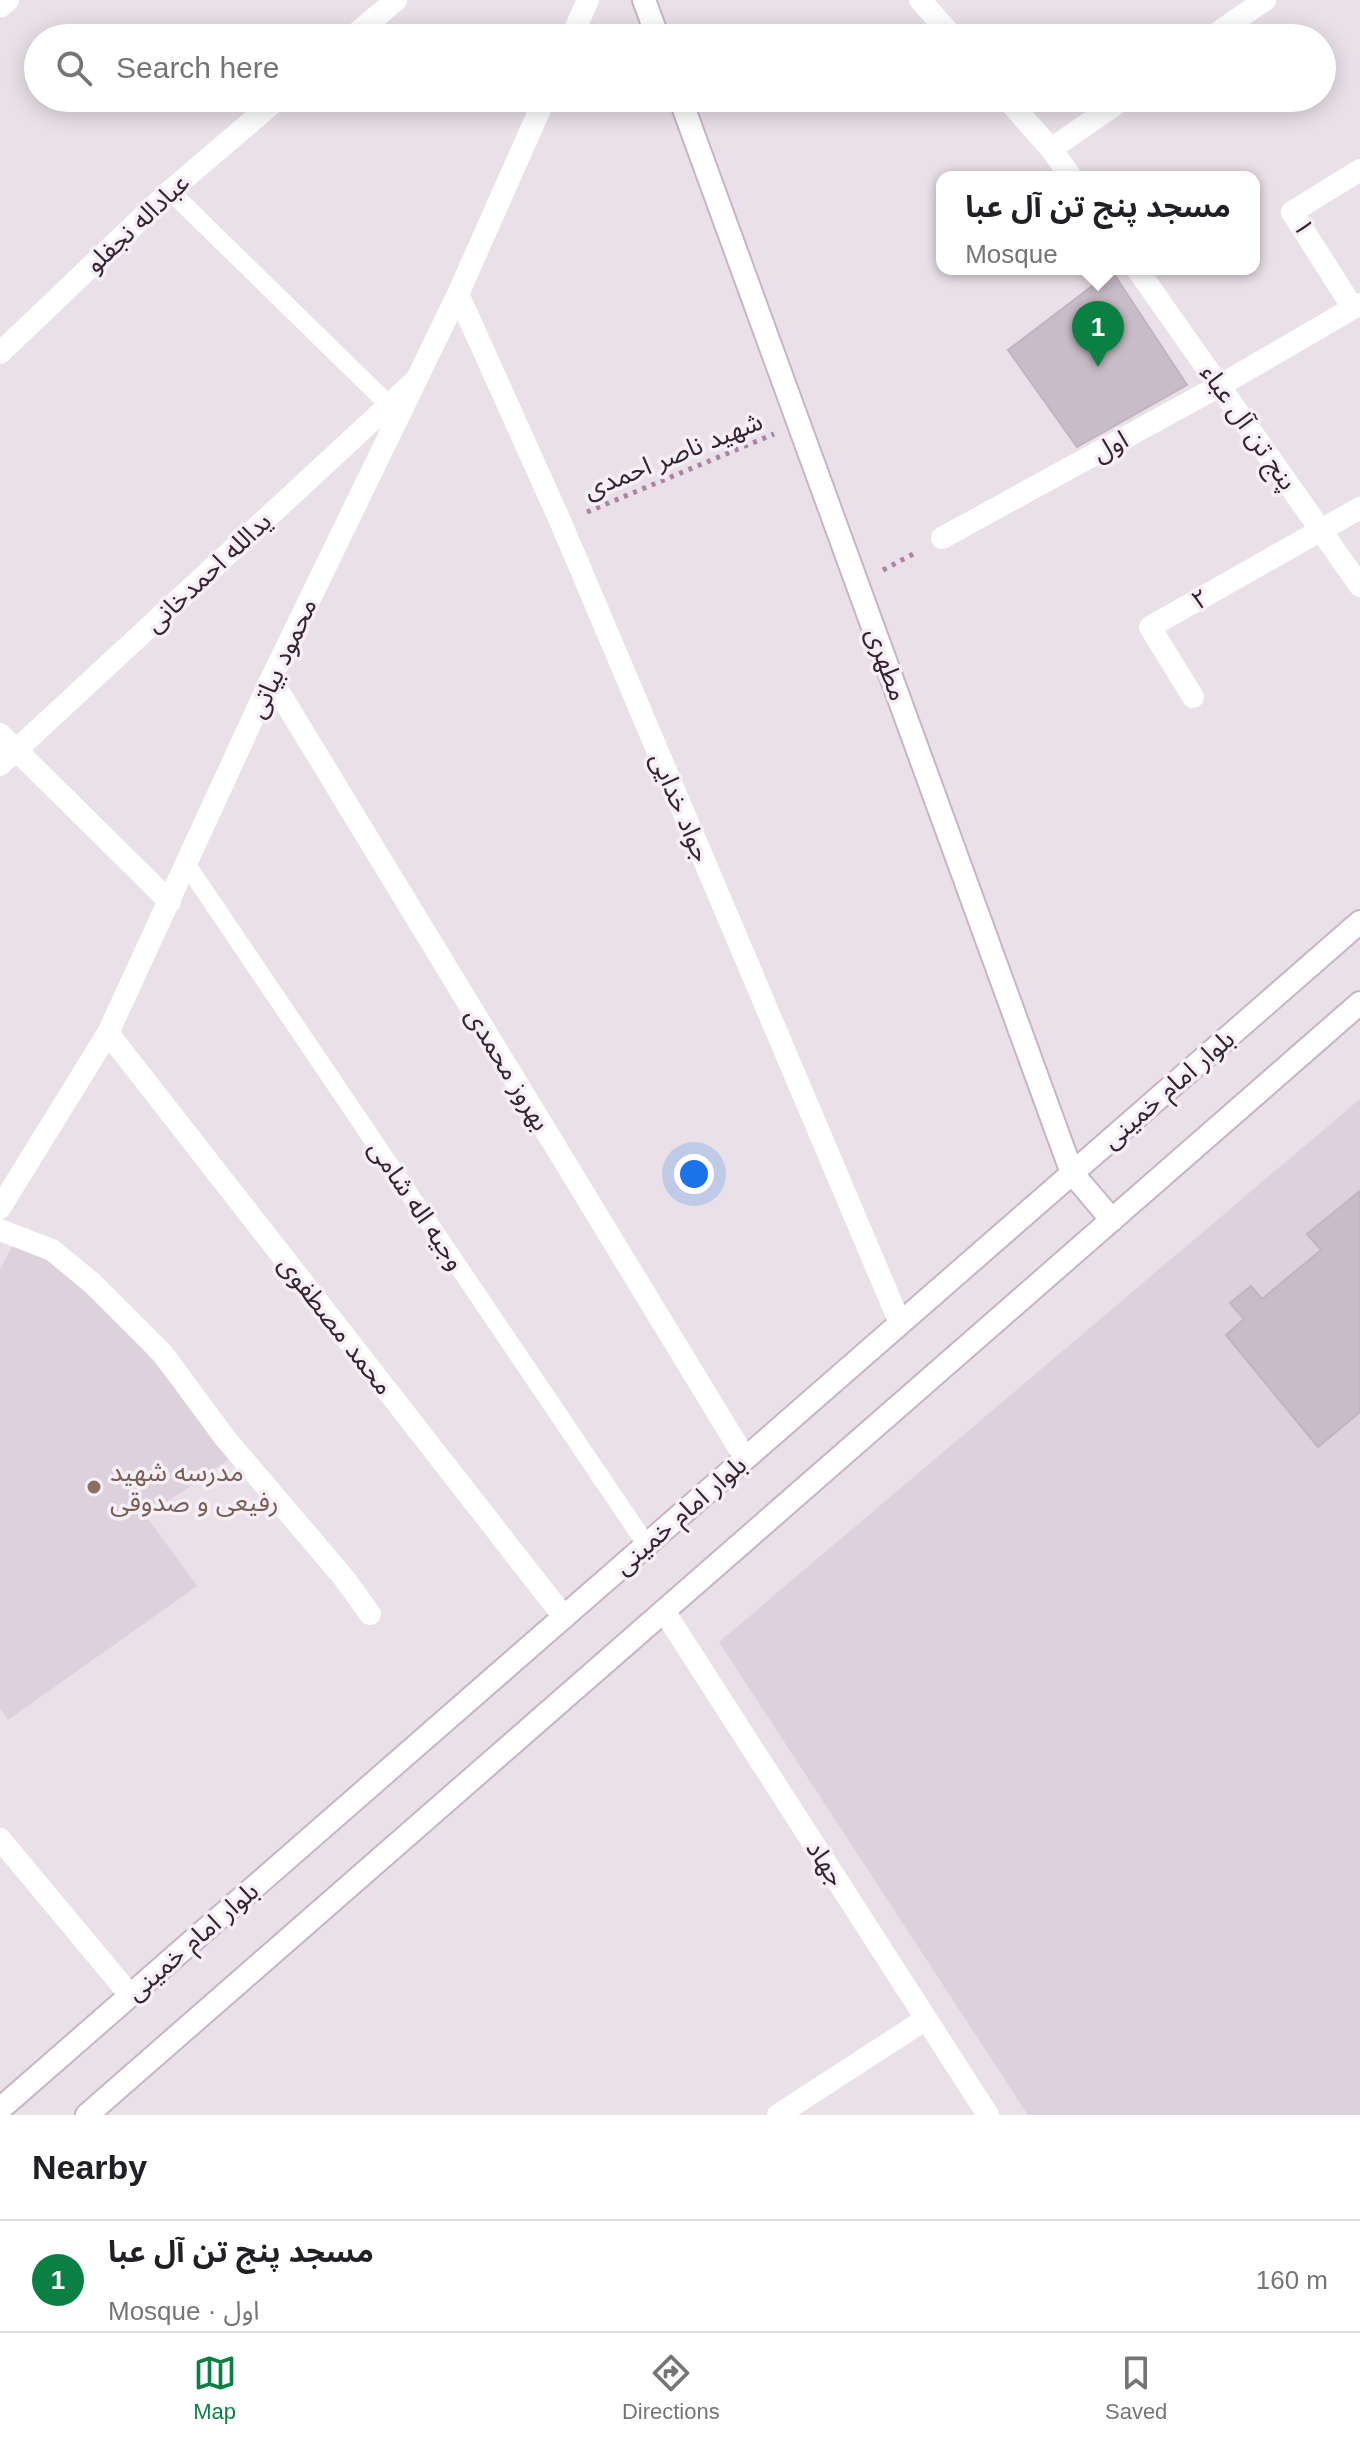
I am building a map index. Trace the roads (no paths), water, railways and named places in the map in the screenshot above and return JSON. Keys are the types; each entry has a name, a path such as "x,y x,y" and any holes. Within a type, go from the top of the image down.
{"street":[{"path":"0,7 8,0"},
{"path":"368,24 396,0"},
{"path":"577,24 588,0"},
{"path":"644,0 653,24"},
{"path":"920,0 941,24"},
{"path":"1230,24 1265,0"},
{"name":"عباداله نجفلو","path":"0,353 170,191 263,112"},
{"name":"محمود بیاتی","path":"0,1208 108,1033 271,679 458,294 539,112"},
{"name":"مطهری","path":"685,112 1072,1173 1112,1220"},
{"path":"1018,112 1067,171"},
{"path":"1051,149 1105,112"},
{"name":"۱","path":"1357,306 1292,212 1360,170"},
{"name":"پنج تن آل عباء","path":"1141,275 1360,586"},
{"name":"جواد خدایی","path":"458,294 561,523 900,1323"},
{"name":"اول","path":"942,538 1221,385 1357,306"},
{"name":"یدالله احمدخانی","path":"8,758 417,379"},
{"path":"1322,532 1360,508"},
{"name":"۲","path":"1193,697 1150,627 1322,532"},
{"name":"بهروز محمدی","path":"271,679 745,1458"},
{"path":"0,734 8,758 170,902"},
{"name":"بلوار امام خمینی","path":"0,2109 1360,922"},
{"path":"87,2115 1360,1003"},
{"name":"محمد مصطفوی","path":"108,1033 564,1617"},
{"path":"0,1230 52,1250 92,1283 163,1354 225,1438 344,1578 370,1614"},
{"name":"جهاد","path":"664,1611 988,2115"},
{"path":"0,1839 130,1995"},
{"path":"778,2115 926,2019"}],"lane":[{"path":"170,191 389,405"},
{"name":"وجیه اله شامی","path":"187,865 646,1544"}],"place":[{"name":"مسجد پنج تن آل عبا","path":"1098,367"},
{"name":"مدرسه شهید رفیعی و صدوقی","path":"94,1487"}]}
